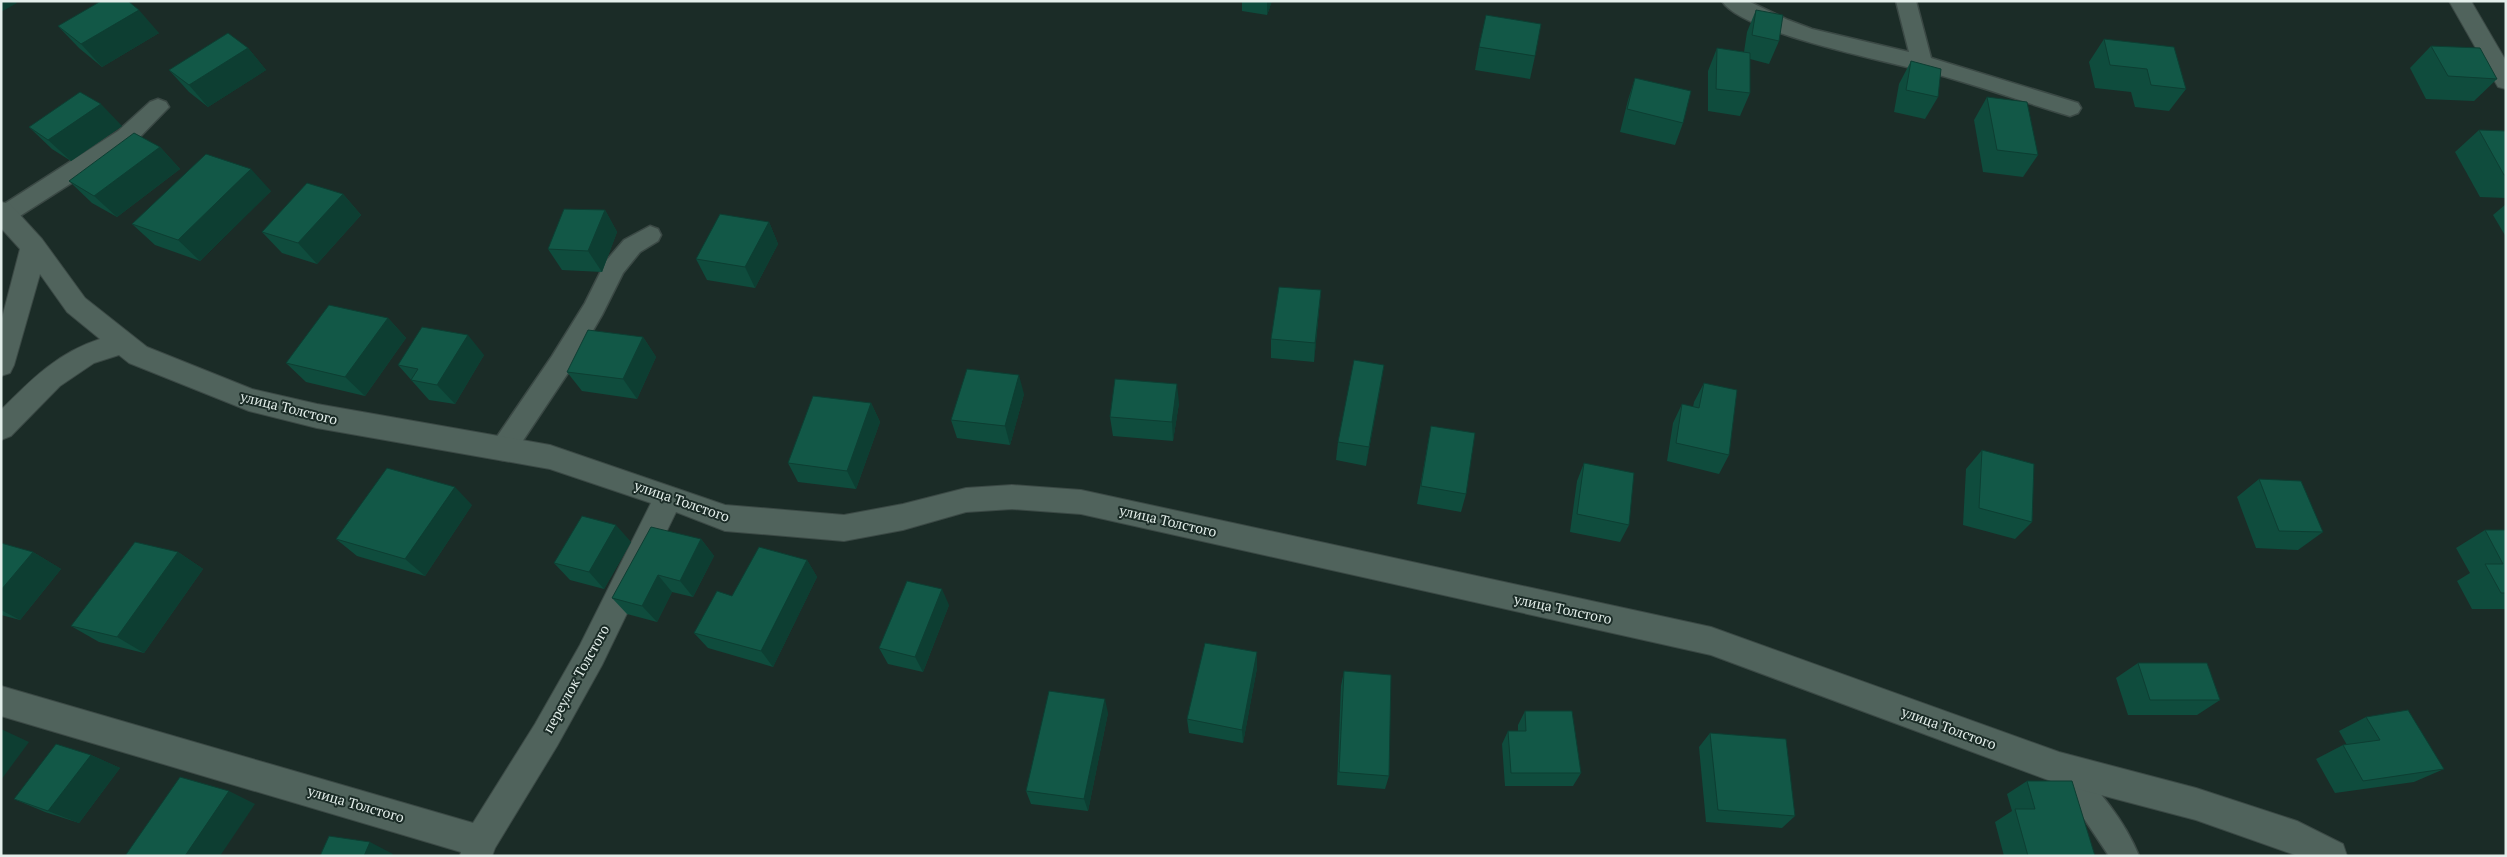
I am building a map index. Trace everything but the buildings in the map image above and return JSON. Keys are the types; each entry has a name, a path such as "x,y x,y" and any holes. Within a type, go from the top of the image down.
{"street":[{"path":"2460,1 2506,81"},
{"name":"улица Толстого","path":"3,213 33,246 76,305 138,355 249,400 317,416 550,457 725,518 844,528 903,517 966,500 1012,497 1081,502 1712,641 2059,768 2196,804 2297,837 2331,856"},
{"path":"1,365 22,298 33,246"},
{"path":"1,428 51,378 85,355 123,343"},
{"name":"переулок Толстого","path":"478,848 546,735 591,655 669,497"},
{"name":"улица Толстого","path":"1,701 478,848"}],"lane":[{"path":"1732,1 1756,17 1798,32 1922,63 2070,108"},
{"path":"1906,1 1922,63"},
{"path":"3,213 126,137 158,107"},
{"path":"503,449 561,363 594,308 614,267 632,246 650,235"},
{"path":"2059,768 2094,808 2119,842 2124,856"}]}
